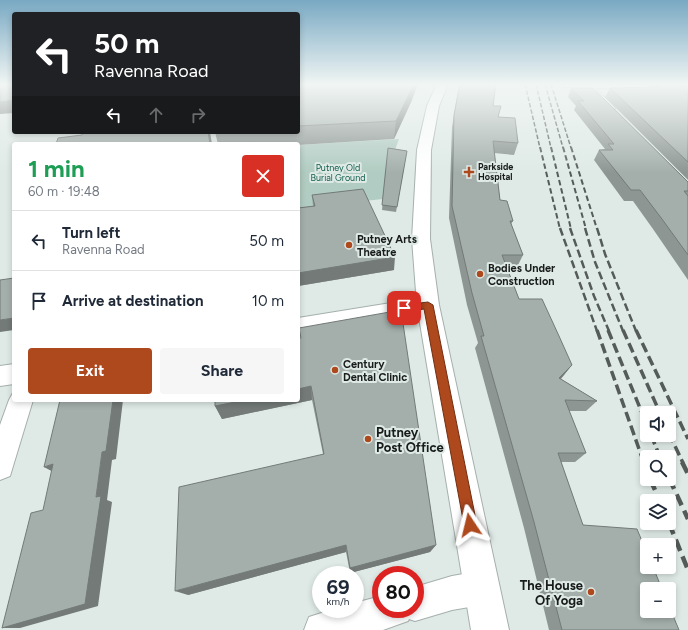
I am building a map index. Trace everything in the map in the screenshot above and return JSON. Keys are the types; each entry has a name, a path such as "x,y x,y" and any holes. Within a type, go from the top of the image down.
{"highway":[{"path":"431,113 424,150 421,239 428,305 490,630"}],"street":[{"path":"300,326 428,305"},
{"path":"0,376 12,374"},
{"path":"0,466 20,402"},
{"path":"424,601 452,593 481,588"},
{"path":"322,630 372,616"}],"green space":[{"name":"Putney Old Burial Ground","path":"399,139 390,164 383,199 300,208 300,145"}],"building":[{"path":"300,113 400,113 396,121 300,126"},
{"path":"454,113 499,113 498,117 515,118 518,143 493,141 500,200 507,201 513,221 510,221 523,255 502,255 519,299 542,299 572,365 559,378 597,401 565,400 586,453 558,453 583,525 637,529 641,538 640,574 656,574 659,582 640,582 640,618 674,618 679,630 562,630 534,522 481,336 484,336 472,293 452,206"},
{"path":"588,113 619,113 688,182 688,191 684,191 688,196 688,255 640,190 631,190 599,150 613,150 608,144 614,144"},
{"path":"637,113 688,113 688,162"},
{"path":"208,134 210,142 57,142 58,138 82,135"},
{"path":"388,148 407,151 397,207 382,205"},
{"name":"Putney Arts Theatre","path":"363,189 395,257 300,273 300,208 315,206 312,195"},
{"path":"12,278 12,318 0,320 0,280"},
{"path":"401,310 436,545 357,566 350,566 346,545 175,591 179,487 324,454 311,386 300,389 300,328"},
{"path":"60,402 113,402 106,451 102,452 96,497 101,496 85,604 2,628 31,513 43,510 53,464 44,467"},
{"path":"215,402 235,402 215,406"}],"railway":[{"path":"532,113 540,148"},
{"path":"543,113 551,148"},
{"path":"553,113 563,148"},
{"path":"560,113 571,148"},
{"path":"540,147 560,229"},
{"path":"551,147 571,229"},
{"path":"563,147 586,229"},
{"path":"571,147 597,229"},
{"path":"560,228 597,331"},
{"path":"570,228 594,296 609,331"},
{"path":"585,228 595,262 623,331"},
{"path":"597,228 605,254 636,331"},
{"path":"597,330 640,452"},
{"path":"608,330 640,408"},
{"path":"623,330 657,406"},
{"path":"636,330 688,439"},
{"path":"654,442 657,450"},
{"path":"673,442 683,463"},
{"path":"682,462 688,474"},
{"path":"653,486 657,494"},
{"path":"673,486 688,519"},
{"path":"672,530 688,570"}],"place":[{"name":"Parkside Hospital","path":"469,172"},
{"name":"Putney Arts Theatre","path":"349,245"},
{"name":"Bodies Under Construction","path":"480,274"},
{"name":"Century Dental Clinic","path":"335,370"},
{"name":"Putney Post Office","path":"368,439"},
{"name":"The House Of Yoga","path":"591,592"}],"route":[{"path":"404,308 428,305 470,525"}]}
